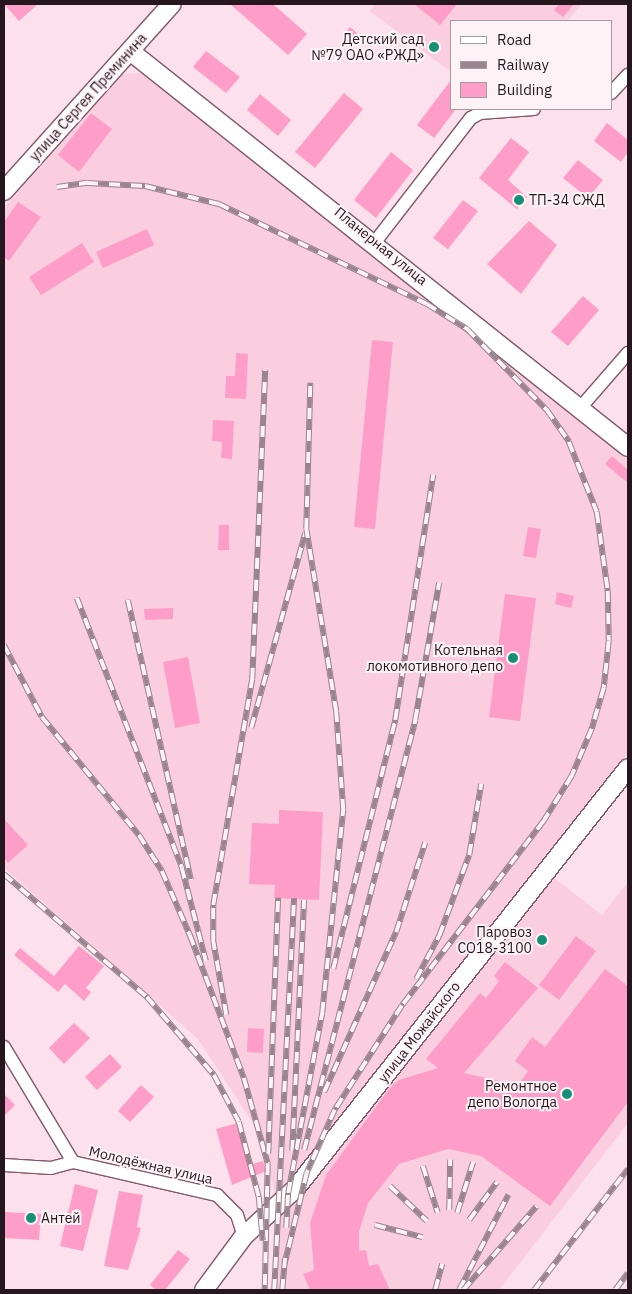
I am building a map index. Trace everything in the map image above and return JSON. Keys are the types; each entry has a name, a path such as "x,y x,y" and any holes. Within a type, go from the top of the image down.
{"street":[{"name":"улица Сергея Преминина","path":"4,191 172,4"},
{"name":"Планерная улица","path":"130,51 375,242 582,407 628,447"},
{"path":"612,92 628,75"},
{"path":"375,242 472,118 480,113 520,110"},
{"path":"582,407 628,353"},
{"name":"улица Можайского","path":"204,1290 244,1236 296,1188 628,768"},
{"name":"Молодёжная улица","path":"4,1047 73,1162 212,1193 237,1216 244,1236"},
{"path":"4,1165 51,1168 73,1162"}],"shaded area":[{"name":"Детский сад №79 ОАО «РЖД»","path":"375,4 582,4 568,20 450,20 450,71 370,11"},
{"path":"143,73 433,296 628,458 628,753 540,867 602,915 628,882 628,1123 499,1290 276,1290 278,1204 259,1132 198,1039 4,868 4,208 123,74"}],"building":[{"path":"4,4 38,4 19,21"},
{"path":"230,4 273,4 307,34 288,55"},
{"path":"414,4 457,4 440,25"},
{"path":"559,4 574,4 563,17 554,10"},
{"path":"350,27 357,33 349,44 342,38"},
{"path":"206,51 240,77 226,93 193,67"},
{"path":"450,81 450,110 455,110 434,138 417,125"},
{"path":"344,93 363,109 315,168 295,152"},
{"path":"260,94 291,120 278,136 247,110"},
{"path":"91,113 112,129 79,172 58,155"},
{"path":"607,123 628,140 628,152 621,162 594,141"},
{"path":"511,138 529,152 508,180 527,197 517,209 479,178"},
{"path":"391,152 413,170 376,218 354,200"},
{"path":"578,160 603,180 588,198 563,178"},
{"path":"463,200 478,211 448,249 433,238"},
{"path":"18,202 41,217 9,261 4,257 4,222"},
{"path":"529,221 557,245 521,294 487,264"},
{"path":"147,229 154,245 103,268 96,252"},
{"path":"82,243 94,262 41,295 29,277"},
{"path":"583,296 599,310 568,346 551,332"},
{"path":"372,340 393,342 375,529 354,527"},
{"path":"236,353 248,354 246,399 225,398 226,376 235,376"},
{"path":"213,420 234,421 232,459 221,458 222,442 212,441"},
{"path":"612,456 628,470 628,483 605,464"},
{"path":"219,525 229,525 229,550 218,550"},
{"path":"528,527 541,529 536,558 523,556"},
{"path":"557,592 574,596 571,608 555,604"},
{"name":"Котельная локомотивного депо","path":"505,594 536,598 520,721 489,717"},
{"path":"173,608 173,619 145,620 144,609"},
{"path":"188,657 200,723 175,728 163,662"},
{"path":"279,810 323,812 319,900 274,898 275,885 249,884 252,823 279,824"},
{"path":"4,819 28,845 8,863 4,858"},
{"path":"576,936 596,951 559,1000 539,985"},
{"path":"79,946 104,966 86,988 91,992 84,1001 65,984 58,992 14,955 20,948 54,976"},
{"path":"505,962 538,988 464,1073 518,1085 528,1071 515,1061 532,1037 545,1047 605,969 628,986 628,1102 550,1206 481,1156 448,1149 399,1164 368,1203 359,1232 359,1251 366,1250 369,1266 378,1264 390,1290 310,1290 303,1274 314,1270 310,1223 326,1175 389,1089 399,1080 438,1068 426,1059 480,993 486,998 499,981 494,976"},
{"path":"74,1023 90,1038 64,1064 49,1048"},
{"path":"248,1028 264,1029 263,1053 247,1052"},
{"path":"110,1054 122,1067 97,1090 85,1077"},
{"path":"141,1085 154,1097 130,1122 118,1111"},
{"path":"4,1094 15,1105 4,1116"},
{"path":"237,1123 249,1165 263,1161 266,1171 232,1185 216,1129"},
{"path":"75,1184 98,1190 83,1251 60,1246"},
{"path":"119,1191 143,1195 137,1227 141,1228 128,1270 104,1266"},
{"path":"4,1212 41,1214 39,1240 4,1238"},
{"path":"178,1250 190,1259 165,1290 156,1290 150,1285"}],"railway":[{"path":"57,187 87,183 145,186 219,204 427,304 467,329 547,410 569,442 597,512 608,591 609,641 604,688 592,729 572,776 544,821 402,1006 335,1110 307,1173 285,1263"},
{"path":"226,1015 213,941 213,905 252,679 265,370"},
{"path":"286,1228 288,1193 322,1013 343,810 336,712 306,529 310,383"},
{"path":"333,969 395,720 433,475"},
{"path":"251,728 305,533"},
{"path":"304,1150 415,720 439,583"},
{"path":"77,598 182,868 206,961"},
{"path":"128,600 191,880"},
{"path":"4,645 42,717 139,835 162,871 190,935 244,1078 268,1164 265,1290"},
{"path":"416,979 439,936 469,855 481,784"},
{"path":"324,1092 396,932 425,843"},
{"path":"4,874 147,997 214,1075 239,1122 259,1197 263,1241"},
{"path":"268,1154 278,898"},
{"path":"274,1290 294,899"},
{"path":"292,1151 304,900"},
{"path":"449,1210 450,1160"},
{"path":"457,1213 473,1162"},
{"path":"423,1166 438,1213"},
{"path":"534,1290 628,1169"},
{"path":"469,1220 497,1182"},
{"path":"390,1186 427,1221"},
{"path":"459,1290 508,1195"},
{"path":"463,1290 536,1207"},
{"path":"375,1225 422,1237"},
{"path":"282,1290 285,1258"},
{"path":"435,1290 442,1264"},
{"path":"615,1290 628,1273"}],"place":[{"name":"Детский сад №79 ОАО «РЖД»","path":"434,47"},
{"name":"ТП-34 СЖД","path":"519,200"},
{"name":"Котельная локомотивного депо","path":"513,658"},
{"name":"Паровоз СО18-3100","path":"542,940"},
{"name":"Ремонтное депо Вологда","path":"567,1094"},
{"name":"Антей","path":"31,1218"}]}
